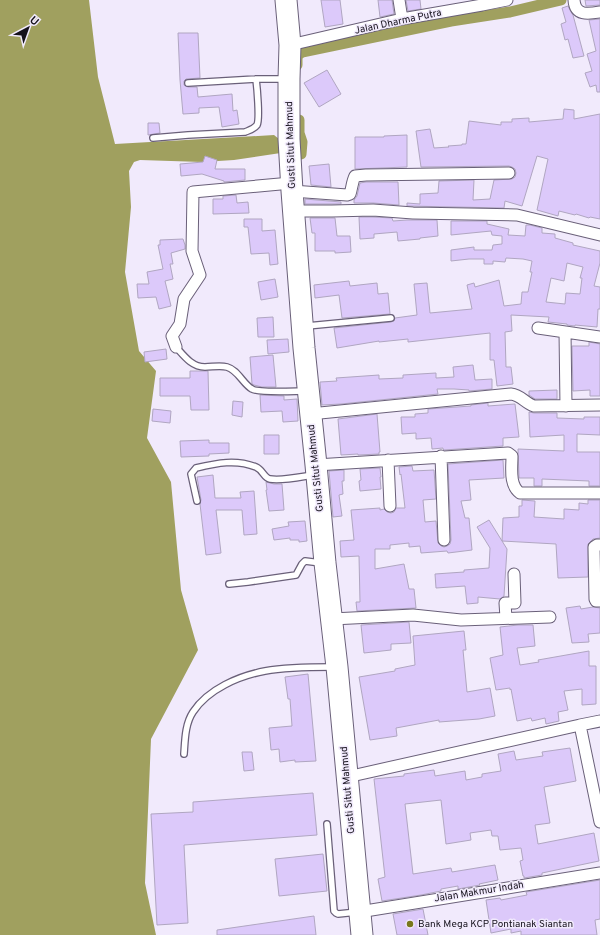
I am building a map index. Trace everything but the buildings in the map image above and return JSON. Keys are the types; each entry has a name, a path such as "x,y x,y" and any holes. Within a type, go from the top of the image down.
{"highway":[{"name":"Gusti Situt Mahmud","path":"286,0 290,45 289,79 292,189 310,414 337,667 362,935"}],"street":[{"path":"399,0 402,19"},
{"name":"Jalan Dharma Putra","path":"290,45 402,19 507,0"},
{"path":"574,0 576,9 579,11 584,13 600,12"},
{"path":"176,347 172,336 180,324 184,299 200,276 192,251 192,192 292,189 347,195 350,194 355,176 509,173"},
{"path":"292,189 332,211 373,210 413,213 517,215 600,235"},
{"path":"538,328 600,337"},
{"path":"565,332 566,406"},
{"path":"310,414 511,394 519,396 532,406 600,405"},
{"path":"317,470 388,460 508,453 512,456 514,487 520,493 600,493"},
{"path":"441,456 444,540"},
{"path":"388,460 390,506"},
{"path":"600,545 597,544 594,547 595,599 596,601 600,601"},
{"path":"506,618 505,603 514,603 514,574"},
{"path":"332,619 413,615 461,620 550,617"},
{"path":"347,775 600,721"},
{"path":"580,725 600,822"},
{"name":"Jalan Makmur Indah","path":"359,912 600,873"}],"lane":[{"path":"188,83 256,79 289,79"},
{"path":"153,138 246,132 252,130 257,125 258,118 256,79"},
{"path":"303,327 392,318"},
{"path":"176,347 195,365 205,367 227,367 233,370 248,386 256,391 309,391"},
{"path":"197,501 191,474 196,468 234,462 260,469 269,479 280,479 317,470"},
{"path":"230,584 296,575 305,561 325,563"},
{"path":"184,754 187,726 192,713 216,690 242,678 266,671 337,667"},
{"path":"326,824 335,912 338,914 359,912"}],"shaded area":[{"path":"0,0 89,0 98,77 115,144 274,135 294,151 234,160 202,162 140,160 134,162 129,171 131,207 125,272 139,351 156,371 147,438 171,482 181,590 198,650 151,739 145,883 156,935 0,935"}],"waterway":[{"path":"297,65 297,56 302,52 451,21 510,12 561,0"},
{"path":"294,151 301,154 302,142 299,133 299,120"}],"place":[{"name":"Bank Mega KCP Pontianak Siantan","path":"410,924"}]}
